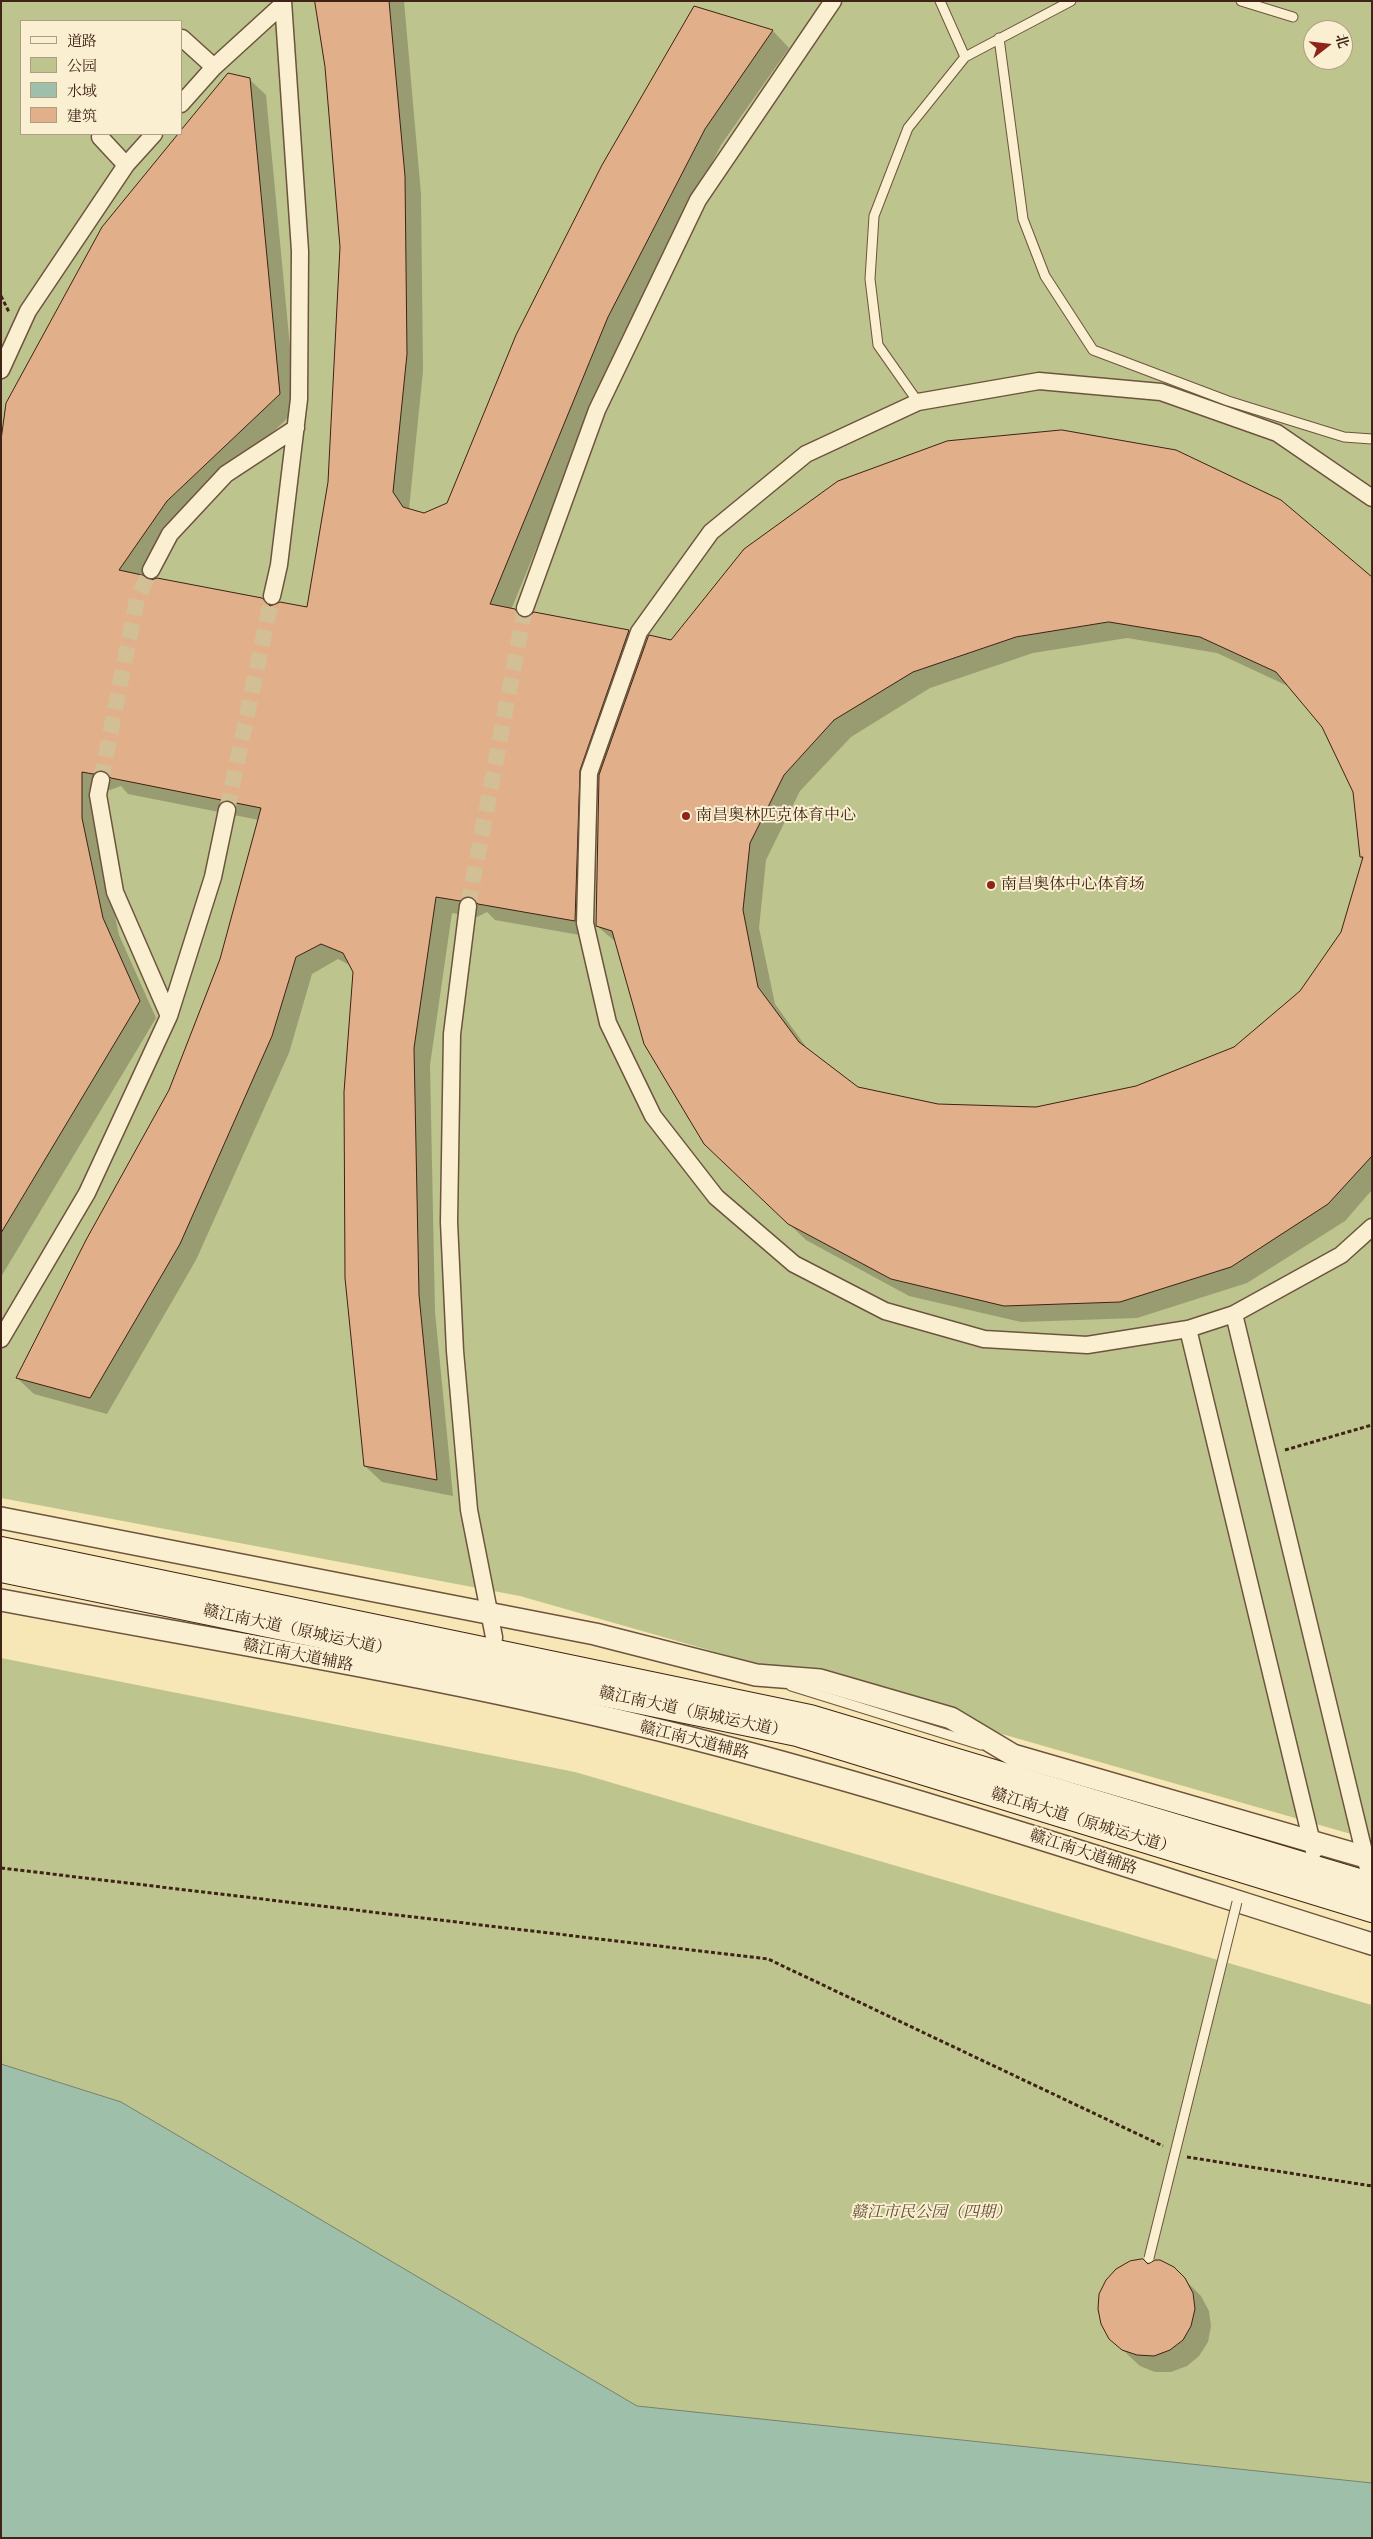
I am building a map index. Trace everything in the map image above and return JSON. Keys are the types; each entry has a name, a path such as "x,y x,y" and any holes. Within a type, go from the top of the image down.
{"main road":[{"name":"赣江南大道（原城运大道）","path":"1,1549 492,1661 797,1734 1372,1910"},
{"name":"赣江南大道（原城运大道）","path":"1,1570 492,1661 810,1717 1372,1885"}],"street":[{"path":"525,608 598,410 698,200 833,1"},
{"path":"182,103 214,67 283,3"},
{"path":"272,596 279,565 300,399 300,251 283,3"},
{"path":"182,38 214,67"},
{"path":"1,370 28,311 126,165 153,135"},
{"path":"100,137 126,165"},
{"path":"1372,498 1277,433 1161,392 1039,381 918,402 806,454 711,532 639,632 589,773 585,923 608,1023 653,1116 716,1198 794,1264 885,1312 984,1339 1087,1345 1188,1328 1234,1314 1341,1255 1372,1227"},
{"path":"151,570 170,534 226,474 296,428"},
{"path":"101,780 98,795 115,892 169,1016"},
{"path":"1,1339 87,1193 169,1016 212,877 227,810"},
{"path":"468,906 452,1034 449,1222 455,1351 469,1510 494,1636 492,1661"},
{"path":"1234,1314 1369,1858 1372,1885"},
{"path":"1188,1328 1325,1896"},
{"path":"1,1518 595,1634 756,1675 820,1680 951,1718 1012,1755 1369,1858"},
{"name":"赣江南大道辅路","path":"1,1600 475,1690 691,1738 937,1806 1372,1944"}],"lane":[{"path":"940,1 965,57"},
{"path":"918,402 878,345 870,279 874,216 908,128 965,57 1071,1"},
{"path":"1241,1 1293,17"},
{"path":"999,38 1023,220 1044,276 1093,350 1228,401 1344,437 1372,440"},
{"path":"1149,2258 1238,1902"}],"path":[{"path":"1268,1455 1372,1423"},
{"path":"1,1868 768,1959 1166,2148"},
{"path":"1184,2156 1372,2186"}],"green space":[{"name":"南昌奥林匹克体育中心","path":"1,1 1372,1 1372,1840 520,1596 1,1498"},
{"name":"赣江市民公园（四期）","path":"1,1658 575,1772 1372,2005 1372,2538 880,2538 1,2207"}],"water":[{"path":"1,2064 121,2102 637,2406 1372,2483 1372,2538 1,2538"}],"building":[{"path":"315,1 389,1 405,176 407,354 393,492 403,507 424,513 447,503 516,335 602,165 694,6 773,30 705,129 608,317 490,604 515,609 522,618 527,618 534,612 629,630 580,770 575,921 478,904 470,896 460,901 436,897 414,1048 419,1295 437,1480 364,1466 345,1278 344,1092 353,972 343,953 321,944 296,957 272,1036 180,1244 90,1398 16,1378 86,1240 169,1090 220,959 261,808 111,778 103,770 93,774 82,772 82,818 103,918 140,1001 1,1233 1,440 6,403 102,227 177,135 182,135 182,129 228,73 250,78 280,394 167,501 119,570 142,575 151,580 157,578 262,598 270,606 280,602 307,607 328,482 340,247 325,67"},
{"path":"1062,430 1176,450 1281,500 1372,577 1372,1156 1328,1204 1231,1267 1120,1302 1004,1306 891,1279 788,1224 704,1144 644,1044 612,931 596,926 599,775 649,635 671,640 744,549 838,481 947,441","holes":["1109,622 1200,637 1276,672 1322,727 1353,792 1360,857 1363,857 1341,932 1300,991 1234,1047 1136,1086 1036,1107 938,1104 858,1087 799,1042 758,987 743,910 750,843 784,775 834,720 913,672 1016,637"]},
{"path":"1143,2259 1148,2264 1155,2260 1160,2260 1174,2267 1185,2278 1193,2293 1195,2309 1191,2326 1183,2340 1170,2350 1154,2356 1137,2355 1122,2350 1109,2339 1101,2324 1098,2309 1099,2294 1106,2280 1116,2269 1130,2261"}],"tunnel":[{"path":"101,780 137,599 151,570"},
{"path":"227,810 272,596"},
{"path":"468,906 525,608"}],"place":[{"name":"南昌奥林匹克体育中心","path":"686,816"},
{"name":"南昌奥体中心体育场","path":"991,885"}]}
